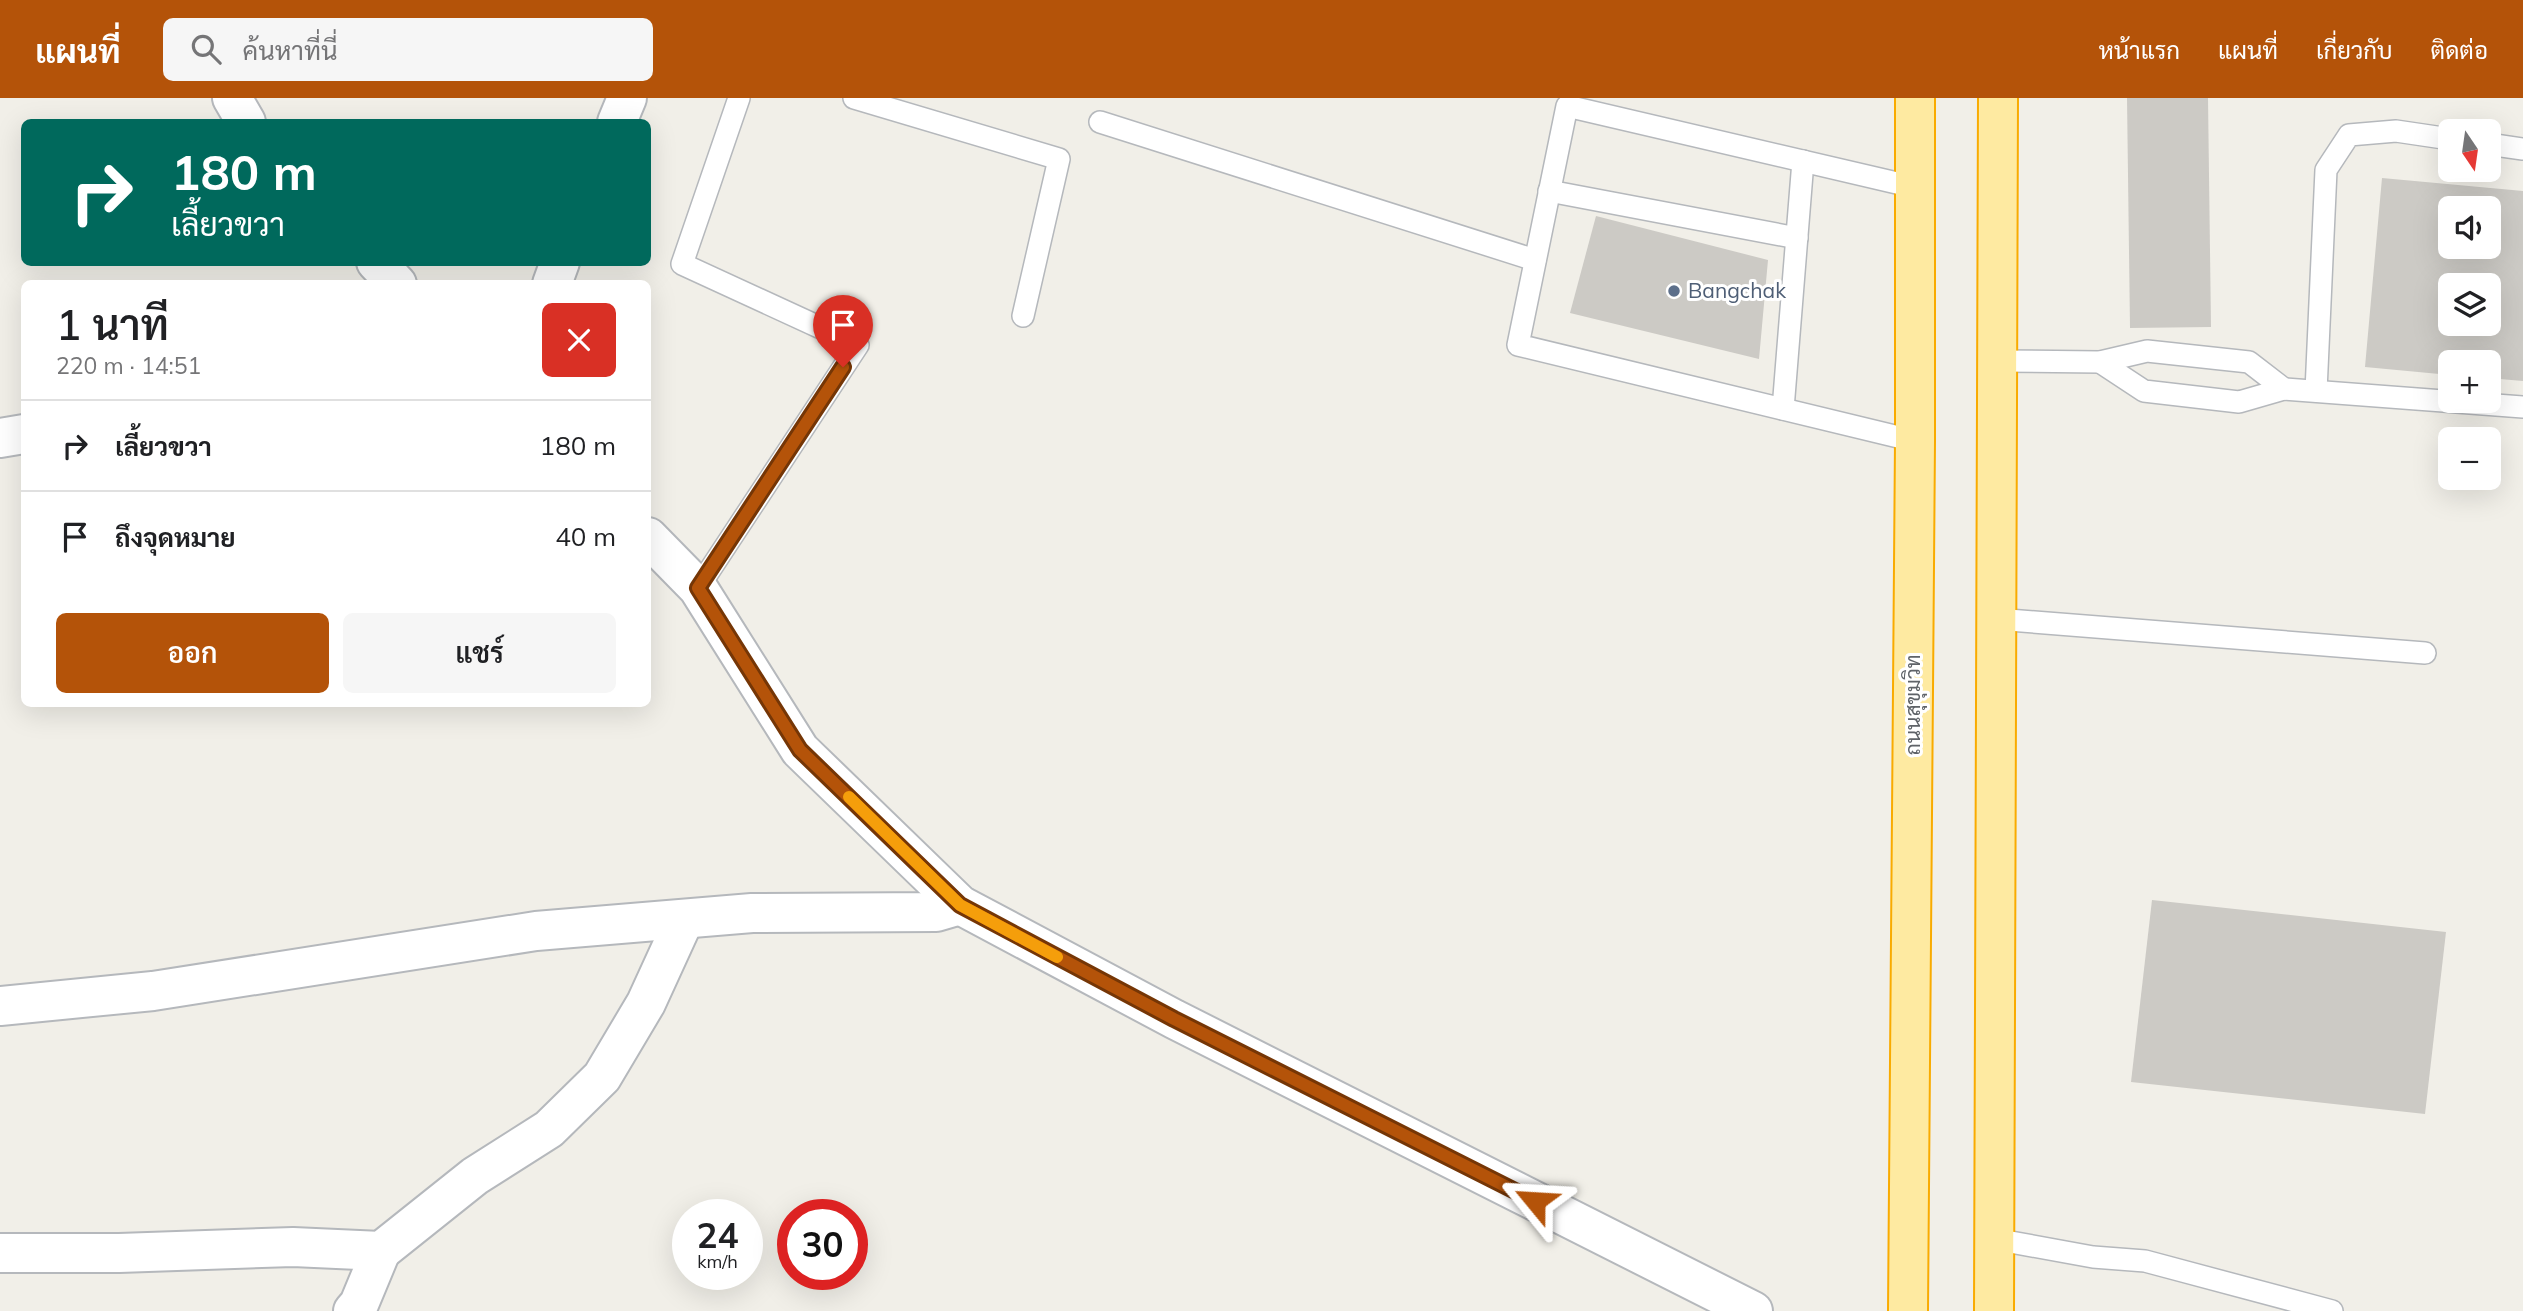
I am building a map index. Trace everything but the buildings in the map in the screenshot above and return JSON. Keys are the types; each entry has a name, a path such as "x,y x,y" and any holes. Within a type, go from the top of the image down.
{"highway":[{"name":"ถนนสุขุมวิท","path":"1908,1311 1915,98"},
{"path":"1994,1311 1998,98"}],"street":[{"path":"232,98 244,119"},
{"path":"618,119 627,98"},
{"path":"380,266 393,280"},
{"path":"0,438 21,434"},
{"path":"651,540 698,588 800,750 960,905 1174,1019 1753,1311"},
{"path":"0,1006 153,990 536,931 752,913 936,912 960,905"},
{"path":"353,1311 359,1304 381,1251 475,1176 549,1129 602,1077 646,1003 684,920"},
{"path":"0,1253 118,1253 293,1247 381,1251"}],"lane":[{"path":"698,588 858,345 682,264 739,98"},
{"path":"854,98 1059,159 1023,316"},
{"path":"1914,187 1567,106 1518,345 1915,441"},
{"path":"1100,122 1535,260"},
{"path":"2316,391 2326,170 2349,135 2396,131 2438,137"},
{"path":"2501,146 2523,149"},
{"path":"1783,409 1803,161"},
{"path":"1549,191 1797,238"},
{"path":"1998,361 2100,362 2147,351 2249,362 2284,389"},
{"path":"2100,362 2144,391 2239,402 2284,389 2523,407"},
{"path":"1996,619 2425,653"},
{"path":"1994,1239 2093,1257 2145,1262 2332,1311"}],"slow traffic":[{"path":"849,797 960,905 1057,957"}],"place":[{"name":"Bangchak","path":"1674,291"}],"route":[{"path":"843,367 698,588 800,750 960,905 1174,1019 1535,1201"}]}
